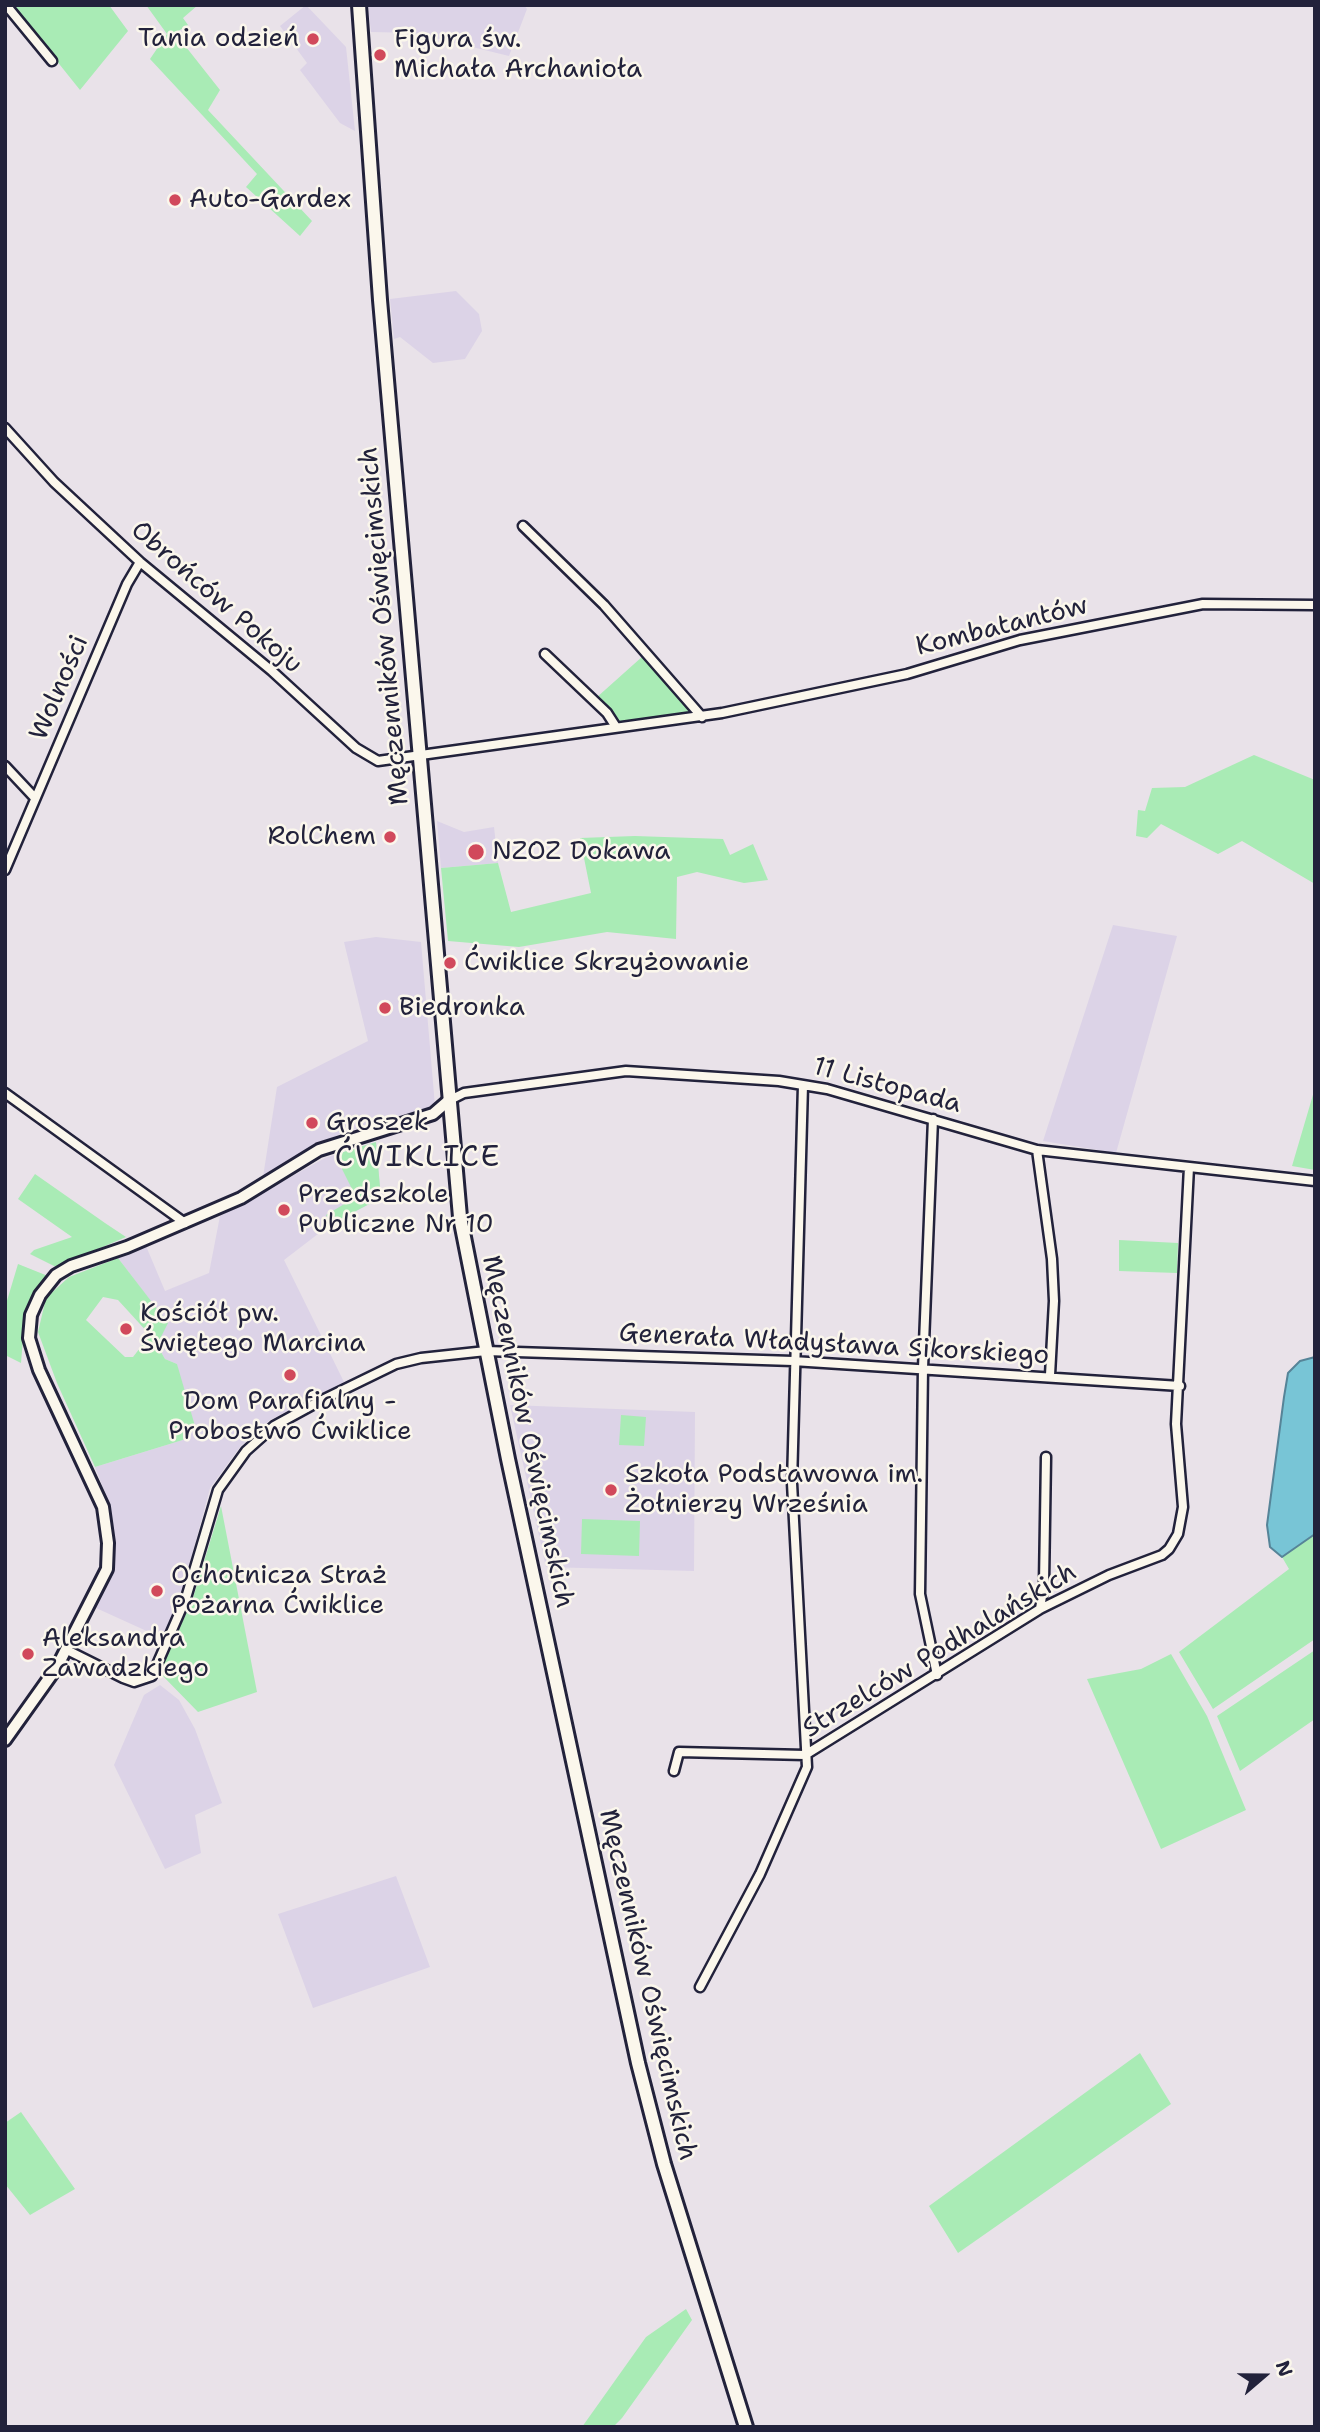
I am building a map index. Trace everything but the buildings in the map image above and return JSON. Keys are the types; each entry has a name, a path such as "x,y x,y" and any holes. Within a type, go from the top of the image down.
{"main road":[{"name":"Męczenników Oświęcimskich","path":"359,5 419,757 460,1217 486,1351 643,2086 680,2219 746,2427"}],"street":[{"path":"6,5 52,61"},
{"name":"Obrońców Pokoju","path":"5,428 54,482 140,562 272,671 366,756 378,761 419,757"},
{"path":"523,526 604,605 702,717"},
{"name":"Wolności","path":"5,870 127,584 140,562"},
{"name":"Kombatantów","path":"419,757 702,717 803,698 907,674 1020,640 1203,604 1315,605"},
{"path":"545,654 607,713 617,727"},
{"path":"5,766 35,797"},
{"name":"11 Listopada","path":"448,1101 464,1093 626,1071 709,1074 803,1085 1037,1150 1315,1181"},
{"path":"674,1771 679,1752 805,1755 792,1483 793,1361 803,1085"},
{"path":"5,1093 185,1223"},
{"path":"5,1740 30,1709 67,1650 107,1569 108,1543 103,1507 39,1370 29,1338 31,1315 40,1295 56,1275 71,1266 185,1223 241,1198 319,1150 433,1114 448,1101"},
{"path":"933,1119 923,1368 920,1594 937,1675"},
{"path":"1037,1150 1052,1259 1054,1301 1050,1375"},
{"name":"Strzelców Podhalańskich","path":"700,1987 760,1874 791,1806 807,1767 805,1755 1040,1609 1109,1576 1162,1555 1175,1541 1184,1507 1176,1424 1189,1167"},
{"name":"Generała Władysława Sikorskiego","path":"67,1650 134,1682 152,1676 186,1598 218,1490 246,1451 274,1426 396,1364 421,1358 486,1351 793,1361 1050,1375 1180,1386"},
{"path":"1040,1609 1044,1583 1046,1457"}],"shaded area":[{"path":"306,5 346,47 355,131 340,123 300,70 307,63 280,26"},
{"path":"368,5 524,5 527,9 509,56 415,33 371,32"},
{"path":"456,291 479,314 482,331 465,359 433,363 400,337 394,339 390,299"},
{"path":"437,821 464,832 494,827 498,863 441,868"},
{"path":"1113,925 1177,936 1116,1153 1043,1141"},
{"path":"376,937 421,942 435,1106 342,1133 289,1159 263,1177 277,1087 368,1041 344,942"},
{"path":"376,1142 381,1198 331,1224 284,1260 344,1382 270,1420 240,1447 210,1488 182,1593 162,1638 96,1608 113,1572 115,1542 109,1503 95,1467 186,1439 177,1364 165,1359 157,1345 167,1323 118,1258 146,1246 165,1291 209,1273 220,1216 325,1158"},
{"name":"Szkoła Podstawowa im. Żołnierzy Września","path":"510,1405 695,1412 694,1571 546,1567"},
{"path":"160,1685 179,1700 195,1729 222,1803 195,1815 201,1853 165,1869 114,1765 144,1695"},
{"path":"396,1876 430,1967 313,2008 278,1914"}],"green space":[{"path":"12,5 109,5 128,31 80,90"},
{"path":"146,5 198,5 183,18 188,25 175,33 220,90 208,110 312,221 300,236 246,187 257,174 150,59 167,34"},
{"path":"643,656 692,713 619,724 610,710 596,698"},
{"path":"1254,755 1315,780 1315,884 1242,841 1218,854 1161,824 1147,838 1136,836 1138,810 1145,811 1152,788 1185,787"},
{"path":"635,836 723,839 730,855 753,844 768,880 744,883 697,872 677,877 676,939 607,932 519,947 448,941 441,868 498,863 511,912 591,893 580,838"},
{"path":"1315,1088 1315,1170 1292,1166"},
{"path":"376,1142 381,1198 331,1224 326,1215 356,1197 342,1169 340,1153"},
{"path":"35,1174 126,1237 56,1267 30,1254 34,1250 72,1237 18,1199"},
{"path":"1119,1240 1178,1243 1177,1273 1119,1271"},
{"path":"118,1258 168,1323 157,1345 165,1359 177,1364 195,1426 186,1439 95,1467 57,1383 38,1332 46,1298 69,1277","holes":["103,1297 118,1300 150,1335 133,1357 125,1357 86,1320"]},
{"path":"18,1264 48,1276 33,1293 25,1314 21,1363 5,1355 6,1304"},
{"path":"621,1415 646,1417 644,1446 619,1445"},
{"path":"221,1506 257,1692 198,1712 159,1672 192,1601"},
{"path":"582,1519 640,1521 639,1556 581,1554"},
{"path":"1315,1534 1315,1639 1213,1709 1179,1652 1289,1569 1282,1557"},
{"path":"1315,1650 1315,1719 1240,1771 1217,1716"},
{"path":"1171,1654 1207,1716 1246,1810 1161,1849 1087,1679 1141,1669"},
{"path":"1140,2053 1171,2104 958,2253 929,2206"},
{"path":"21,2112 75,2189 30,2215 5,2184 5,2123"},
{"path":"686,2309 692,2320 622,2418 613,2427 582,2427 646,2337"}],"water":[{"path":"1315,1357 1315,1534 1282,1557 1270,1547 1267,1525 1284,1397 1288,1373 1300,1361"}],"place":[{"name":"Tania odzień","path":"313,39"},
{"name":"Figura św. Michała Archanioła","path":"380,55"},
{"name":"Auto-Gardex","path":"175,200"},
{"name":"RolChem","path":"390,837"},
{"name":"NZOZ Dokawa","path":"476,852"},
{"name":"Ćwiklice Skrzyżowanie","path":"450,963"},
{"name":"Biedronka","path":"385,1008"},
{"name":"Groszek","path":"312,1123"},
{"name":"Przedszkole Publiczne Nr 10","path":"284,1210"},
{"name":"Kościół pw. Świętego Marcina","path":"126,1329"},
{"name":"Dom Parafialny - Probostwo Ćwiklice","path":"290,1375"},
{"name":"Szkoła Podstawowa im. Żołnierzy Września","path":"611,1490"},
{"name":"Ochotnicza Straż Pożarna Ćwiklice","path":"157,1591"},
{"name":"Aleksandra Zawadzkiego","path":"28,1654"}],"district":[{"name":"ĆWIKLICE","path":"418,1158"}]}
